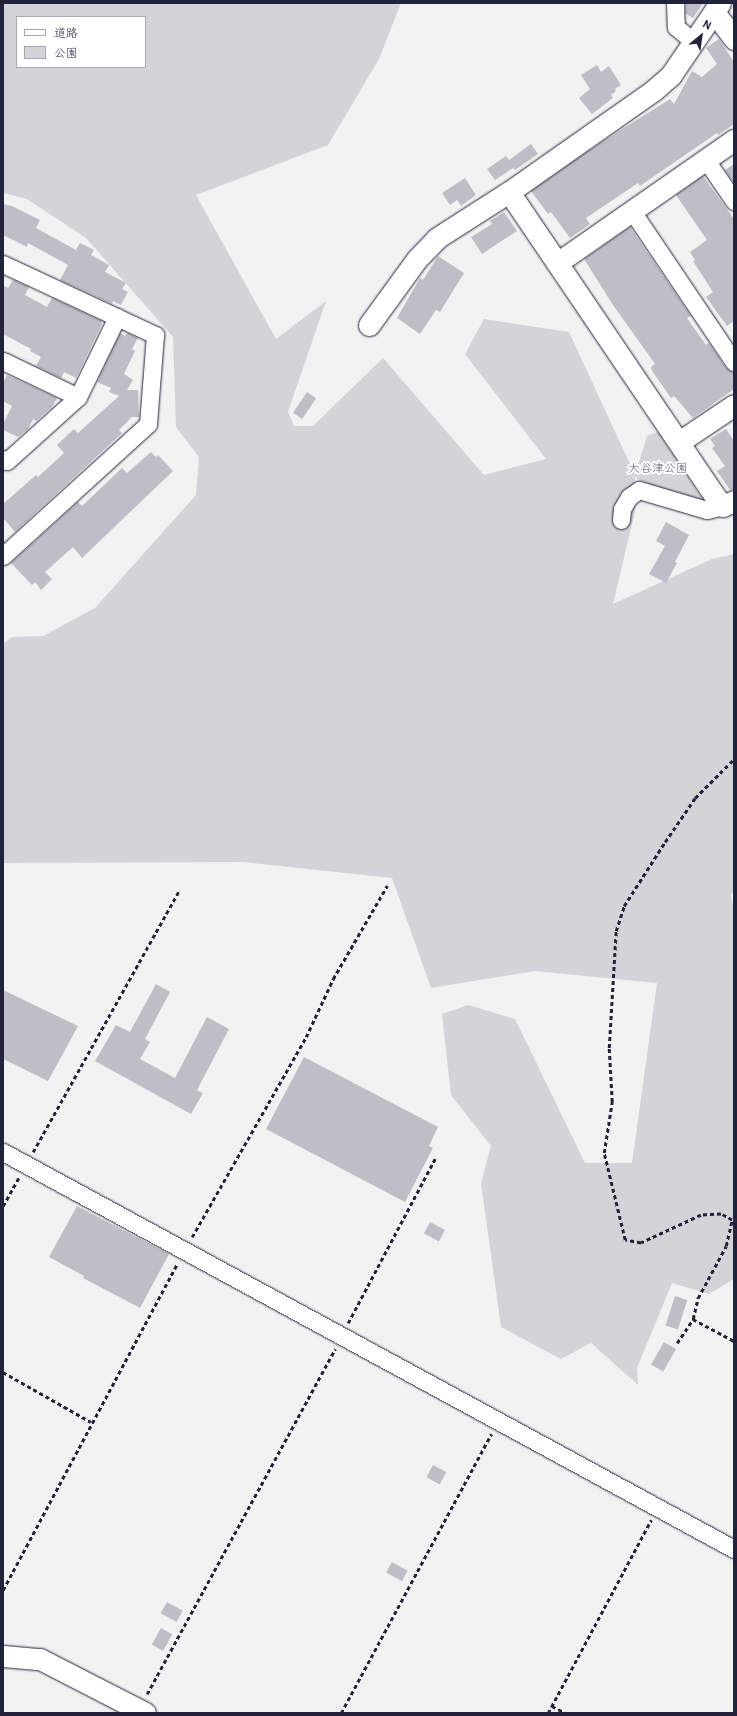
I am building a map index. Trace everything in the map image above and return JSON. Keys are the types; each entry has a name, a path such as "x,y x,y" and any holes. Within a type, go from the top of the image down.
{"street":[{"path":"676,3 676,27 694,42"},
{"path":"369,324 417,258 437,238 509,192 654,90 671,76 717,8 734,39"},
{"path":"557,263 734,140"},
{"path":"706,160 734,201"},
{"path":"509,192 679,442 729,503 707,510 639,490 629,497 622,509 621,520"},
{"path":"632,211 734,362"},
{"path":"3,264 155,335 148,424 3,556"},
{"path":"3,459 7,461 78,397 117,317"},
{"path":"3,361 78,397"},
{"path":"679,442 734,405"},
{"path":"3,1152 734,1549"},
{"path":"3,1656 40,1659 141,1712"}],"path":[{"path":"677,1343 693,1319 698,1298 726,1246 732,1220 721,1214 701,1214 641,1243 625,1240 604,1153 612,1102 609,1048 616,931 624,906 664,842 695,798 734,759"},
{"path":"3,1590 91,1422 184,1251 306,1037 333,979 387,886"},
{"path":"3,1206 180,889"},
{"path":"141,1712 435,1159"},
{"path":"693,1319 734,1341"},
{"path":"3,1372 91,1422"},
{"path":"341,1713 498,1421"},
{"path":"548,1713 657,1507"},
{"path":"552,1706 566,1713"}],"green space":[{"name":"大谷津公園","path":"3,3 401,3 379,59 328,145 196,195 276,339 326,301 288,412 294,426 313,426 383,358 484,475 546,459 465,354 484,319 569,332 635,475 647,436 658,432 705,503 643,486 635,476 635,511 613,604 712,559 734,554 734,890 731,895 734,911 734,1279 709,1294 672,1283 637,1368 638,1385 591,1343 561,1359 501,1327 481,1183 491,1146 451,1095 442,1014 468,1005 515,1019 585,1163 632,1163 657,983 535,971 431,988 392,878 243,862 3,863 3,644 12,637 43,636 95,608 196,495 199,457 176,427 173,337 86,238 27,199 3,193"}],"building":[{"path":"686,3 703,3 693,18 685,13"},
{"path":"719,39 734,62 734,124 718,135 717,133 640,186 638,183 586,218 590,224 570,238 551,212 548,214 531,191 589,150 670,99 674,104 692,71 702,77 717,64 706,48"},
{"path":"597,65 601,72 609,66 621,85 615,89 616,91 611,95 613,98 592,114 579,98 590,89 581,75"},
{"path":"531,144 538,154 515,170 513,168 495,180 487,169 506,156 509,160"},
{"path":"734,164 734,183 725,170"},
{"path":"703,176 734,219 734,321 727,326 706,297 713,292 693,261 695,260 690,252 707,240 676,195"},
{"path":"465,178 476,195 461,206 457,200 450,205 442,193"},
{"path":"3,204 12,206 40,220 36,228 76,250 80,243 94,250 91,255 109,265 105,272 126,283 122,289 128,292 121,305 113,301 112,304 60,280 68,265 28,243 27,247 3,235"},
{"path":"504,212 517,231 482,254 471,237 492,224 490,221"},
{"path":"630,227 691,316 687,318 706,345 709,343 726,368 734,373 734,389 693,418 674,396 671,398 652,371 651,367 655,364 613,305 584,259"},
{"path":"438,256 464,273 440,312 436,310 420,334 397,318 420,278 423,280"},
{"path":"13,280 29,287 25,295 47,307 52,298 102,321 102,324 76,378 64,372 61,378 36,366 41,357 30,351 31,349 3,334 3,285 8,288"},
{"path":"120,333 125,336 127,333 138,338 132,349 135,351 124,374 133,380 127,390 138,390 139,417 132,417 119,430 122,433 15,532 3,518 3,504 36,475 38,477 64,453 57,445 74,429 78,433 119,396 109,392 111,388 97,382"},
{"path":"7,375 57,398 52,407 36,421 33,419 28,429 18,437 3,430 3,424 12,406 3,401 3,383"},
{"path":"307,392 316,398 302,419 293,413"},
{"path":"726,429 734,441 734,489 730,490 717,471 725,466 712,448 715,446 710,439"},
{"path":"151,452 156,457 158,455 173,471 82,558 73,547 45,572 52,579 41,590 35,582 32,585 11,563 78,502 82,506 122,468 127,473"},
{"path":"666,522 689,535 675,562 677,563 666,583 649,574 665,546 656,541"},
{"path":"156,984 170,992 145,1039 150,1042 140,1059 175,1078 207,1017 229,1029 197,1090 203,1093 191,1114 95,1061 116,1025 130,1032"},
{"path":"3,990 78,1026 48,1081 3,1059"},
{"path":"304,1057 438,1127 429,1146 433,1148 405,1202 266,1129"},
{"path":"77,1206 169,1254 140,1308 83,1278 84,1276 49,1257"},
{"path":"430,1222 445,1230 439,1241 424,1233"},
{"path":"675,1296 687,1300 678,1329 665,1325"},
{"path":"664,1342 676,1349 663,1372 651,1365"},
{"path":"433,1465 446,1472 440,1484 426,1477"},
{"path":"392,1562 408,1571 402,1581 386,1572"},
{"path":"167,1602 183,1611 176,1622 161,1613"},
{"path":"161,1628 172,1634 163,1651 152,1645"}]}
